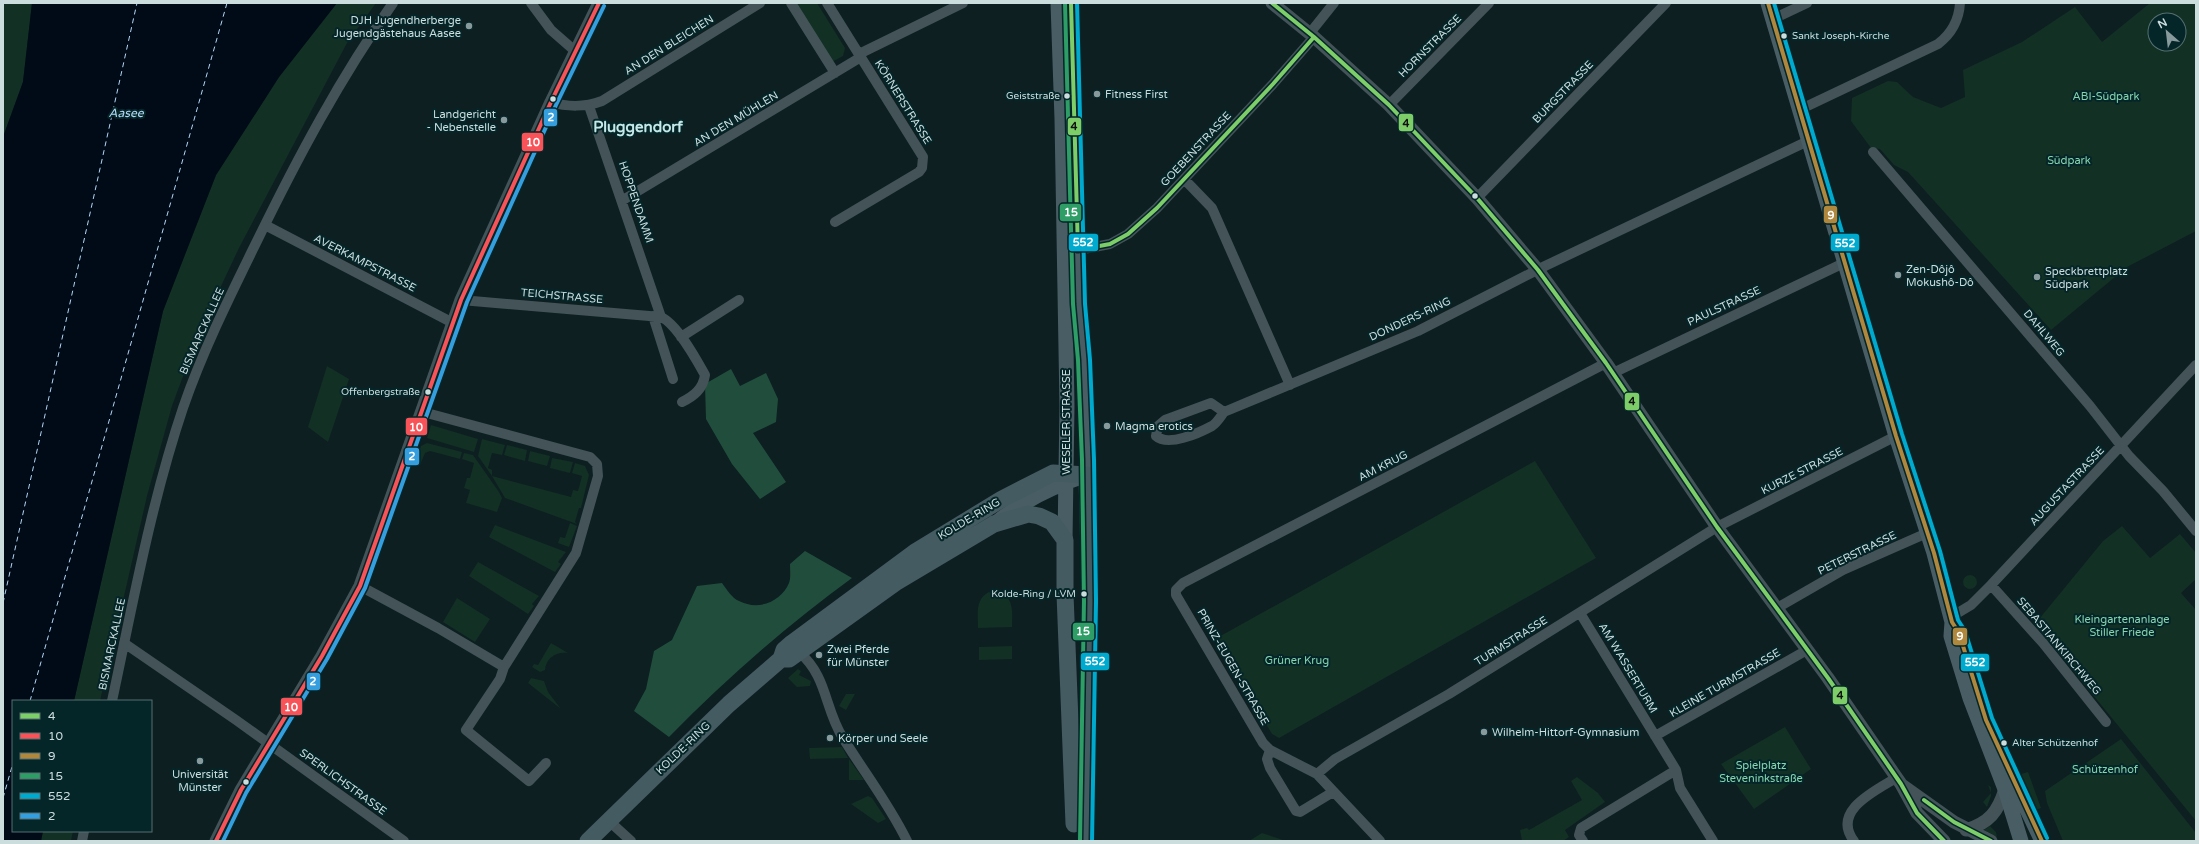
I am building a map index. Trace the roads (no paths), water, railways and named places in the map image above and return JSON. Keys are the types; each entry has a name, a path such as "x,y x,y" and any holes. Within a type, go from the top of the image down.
{"main road":[{"name":"WESELER STRASSE","path":"1058,3 1065,259 1065,594 1073,748 1074,841"},
{"name":"WESELER STRASSE","path":"1072,3 1079,304 1084,360 1088,460 1087,475 1090,601 1086,841"},
{"path":"1768,3 1952,620 1959,633 1986,720 2038,837"},
{"name":"KOLDE-RING","path":"588,841 729,704 782,659 784,650 915,552 976,514 1053,473 1066,477 1087,475"},
{"name":"KOLDE-RING","path":"782,659 789,659 895,584 994,524 1017,506 1066,477"},
{"name":"KOLDE-RING","path":"994,524 1022,515 1038,516 1052,522 1065,540"},
{"path":"1952,620 1951,636 1963,675 2005,789 2021,841"}],"street":[{"name":"BISMARCKALLEE","path":"112,700 159,492 182,411 212,332 305,147 347,73 393,3"},
{"path":"531,3 551,30 575,50"},
{"path":"216,841 241,790 268,743 322,656 360,586 461,300 575,50 599,3"},
{"name":"AN DEN BLEICHEN","path":"589,106 602,101 760,3"},
{"path":"791,3 834,73"},
{"name":"KÖRNERSTRASSE","path":"827,3 923,158 923,163 919,172 835,222"},
{"name":"AN DEN MÜHLEN","path":"623,200 860,56 963,3"},
{"path":"1272,3 1312,35 1388,105 1477,198 1538,270 1610,368 1717,527 1807,650 1898,781 1920,817 1944,841"},
{"name":"GOEBENSTRASSE","path":"1078,250 1110,244 1128,234 1185,180 1312,35 1334,3"},
{"name":"HORNSTRASSE","path":"1388,105 1489,3"},
{"name":"BURGSTRASSE","path":"1477,198 1666,3"},
{"path":"1773,19 1807,3"},
{"path":"1799,110 1938,44 1950,33 1959,12 1960,3"},
{"path":"551,102 560,105 589,106"},
{"name":"HOPPENDAMM","path":"589,106 623,200 657,316 673,379"},
{"name":"DONDERS-RING","path":"1224,412 1211,403 1202,405 1165,420 1158,426 1156,436 1161,440 1171,442 1213,426 1224,412 1418,331 1538,270 1808,141"},
{"name":"DAHLWEG","path":"1873,152 1976,270 2121,444 2129,456 2163,491 2196,531"},
{"path":"1185,180 1212,208 1290,385"},
{"name":"AVERKAMPSTRASSE","path":"265,225 453,323"},
{"name":"PAULSTRASSE","path":"1610,368 1846,262"},
{"name":"TEICHSTRASSE","path":"461,300 657,316"},
{"path":"680,337 739,300"},
{"name":"HOPPENDAMM","path":"657,316 668,320 705,375 701,388 695,395 682,402"},
{"name":"AUGUSTASTRASSE","path":"1952,620 1971,605 1991,585 2196,365"},
{"name":"AM KRUG","path":"1176,595 1179,586 1190,580 1610,368"},
{"path":"422,412 590,457 598,467 598,476 576,553 504,667 500,679 466,730 529,781 546,763"},
{"name":"KURZE STRASSE","path":"1717,527 1896,436"},
{"name":"TURMSTRASSE","path":"1317,774 1335,759 1449,694 1717,527"},
{"name":"PETERSTRASSE","path":"1777,608 1843,570 1927,533"},
{"name":"SEBASTIANKIRCHWEG","path":"1991,585 2043,643 2106,722"},
{"path":"360,586 438,628 504,667"},
{"name":"PRINZ-EUGEN-STRASSE","path":"1176,595 1253,727 1270,750 1317,774 1380,841"},
{"name":"AM WASSERTURM","path":"1580,612 1676,770 1680,788 1713,841"},
{"name":"SPERLICHSTRASSE","path":"124,643 268,743 404,841"},
{"name":"KLEINE TURMSTRASSE","path":"1656,736 1807,650"},
{"path":"799,652 814,667 826,691 830,710 842,736 873,781 907,841"},
{"path":"1270,750 1267,759 1270,768 1296,811 1300,812 1333,792"},
{"path":"1583,841 1579,835 1580,828 1676,770"},
{"path":"1898,781 1966,830 1991,841"},
{"path":"1854,841 1850,836 1847,824 1851,810 1861,801 1898,781"},
{"path":"1966,830 1983,824 1993,816 2005,789"},
{"path":"609,821 631,841"}],"water":[{"name":"Aasee","path":"32,3 337,3 279,77 216,175 163,311 74,700 12,700 12,832 43,832 41,841 3,841 3,137 23,82"}],"place":[{"name":"DJH Jugendherberge Jugendgästehaus Aasee","path":"469,26"},
{"name":"Sankt Joseph-Kirche","path":"1784,36"},
{"name":"Fitness First","path":"1097,94"},
{"name":"Geiststraße","path":"1067,96"},
{"name":"Landgericht - Nebenstelle","path":"504,120"},
{"name":"Zen-Dôjô Mokushô-Dô","path":"1898,275"},
{"name":"Speckbrettplatz Südpark","path":"2037,277"},
{"name":"Offenbergstraße","path":"428,392"},
{"name":"Magma erotics","path":"1107,426"},
{"name":"Kolde-Ring / LVM","path":"1084,594"},
{"name":"Zwei Pferde für Münster","path":"819,655"},
{"name":"Wilhelm-Hittorf-Gymnasium","path":"1484,732"},
{"name":"Körper und Seele","path":"830,738"},
{"name":"Alter Schützenhof","path":"2004,743"},
{"name":"Universität Münster","path":"200,761"}],"district":[{"name":"Pluggendorf","path":"638,127"}],"park label":[{"name":"ABI-Südpark","path":"2106,96"},
{"name":"Südpark","path":"2069,160"},
{"name":"Kleingartenanlage Stiller Friede","path":"2122,625"},
{"name":"Grüner Krug","path":"1297,660"},
{"name":"Schützenhof","path":"2105,769"},
{"name":"Spielplatz Steveninkstraße","path":"1761,771"}]}
